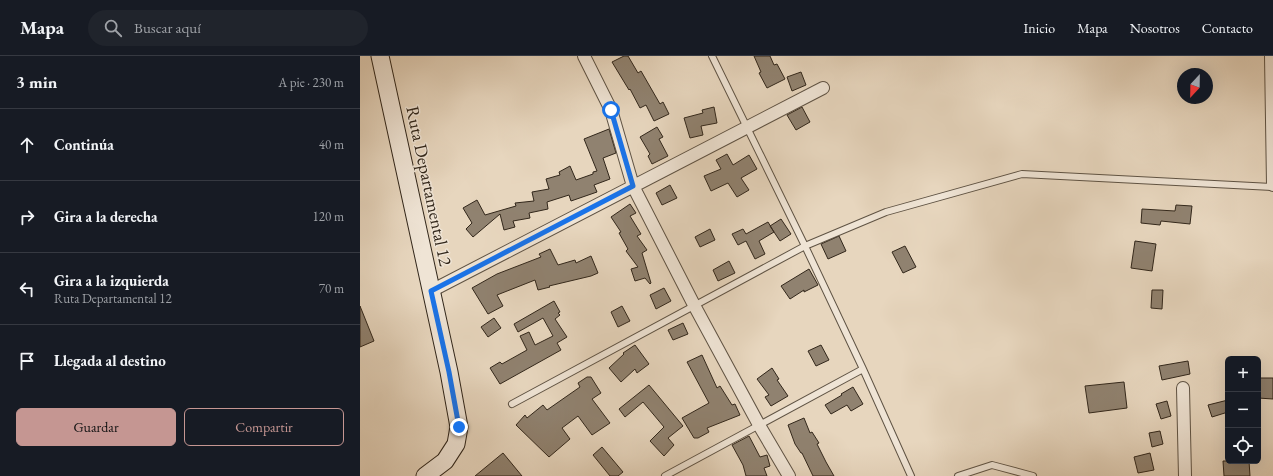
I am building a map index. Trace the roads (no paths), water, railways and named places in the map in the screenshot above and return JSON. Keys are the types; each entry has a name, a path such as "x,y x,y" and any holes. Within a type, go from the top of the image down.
{"main road":[{"name":"Ruta Departamental 12","path":"380,56 449,372 459,427 456,444 445,461 425,476"}],"street":[{"path":"1271,56 1273,186"},
{"path":"587,57 611,110 633,186 694,306 759,425 789,476"},
{"path":"431,291 823,88"},
{"path":"1183,388 1185,476"}],"lane":[{"path":"712,56 805,246 911,476"},
{"path":"512,404 805,246 886,212 1022,174 1273,186"},
{"path":"665,476 862,369"},
{"path":"958,476 992,465 1033,476"}]}
